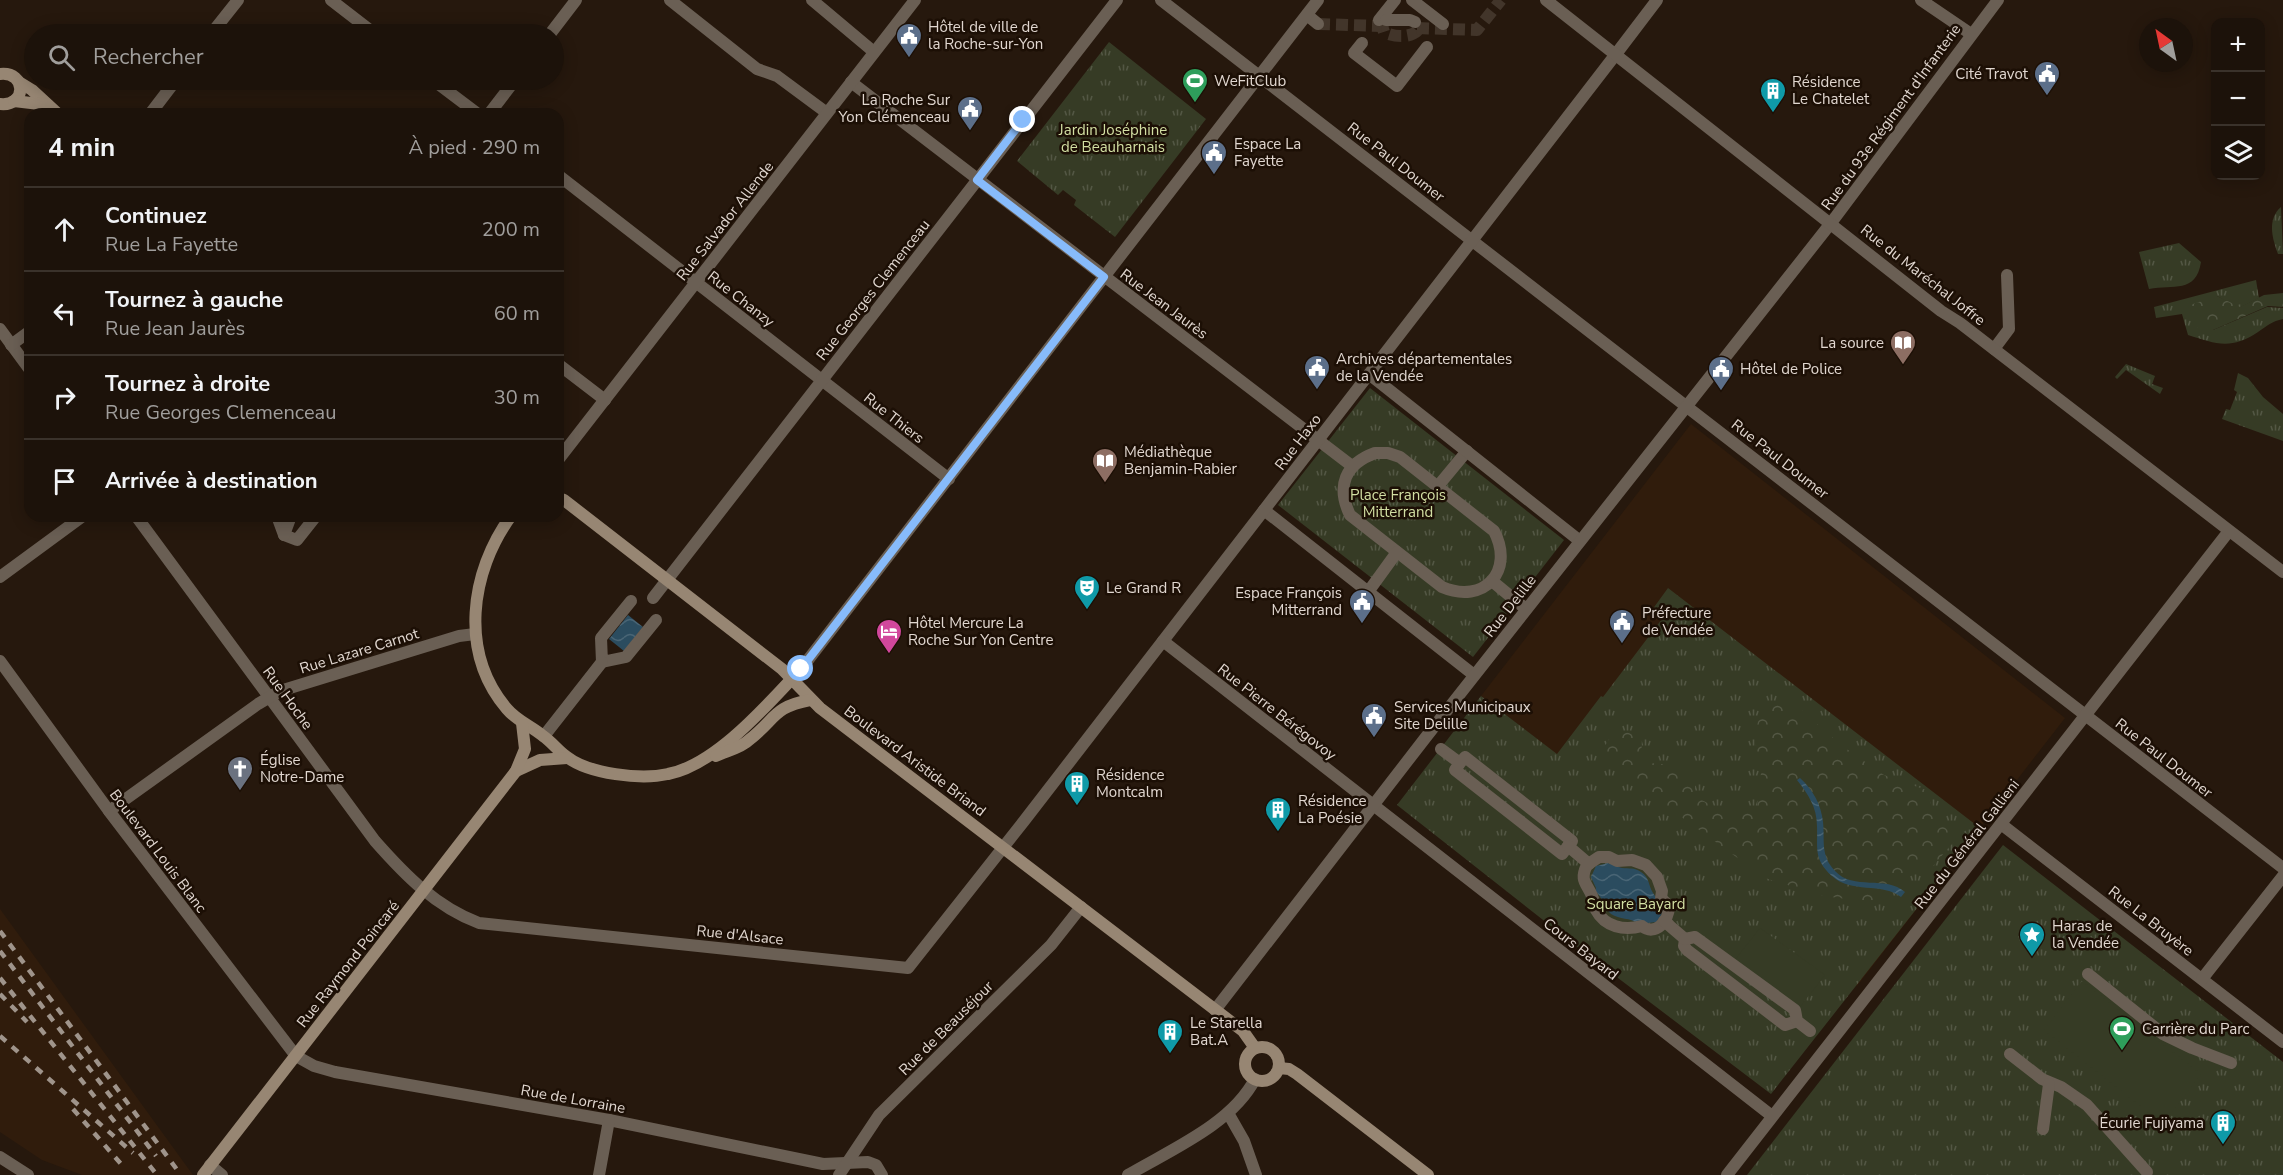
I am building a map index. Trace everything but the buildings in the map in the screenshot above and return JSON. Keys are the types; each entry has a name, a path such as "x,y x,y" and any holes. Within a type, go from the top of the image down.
{"main road":[{"path":"2,72 12,75 24,85"},
{"path":"4,105 20,93 19,82"},
{"path":"32,90 51,108"},
{"path":"4,105 48,105"},
{"name":"Boulevard Aristide Briand","path":"564,500 792,679 810,700 1243,1031 1255,1048 1270,1048 1276,1053 1279,1068 1289,1069 1297,1074 1428,1175"},
{"path":"506,522 499,532 481,575 475,602 475,634 479,657 487,678 507,709 522,723 544,736 567,758 588,768 621,774 668,774 701,763 748,742 777,712 789,704 810,700"},
{"path":"701,763 753,718 801,669"},
{"name":"Rue Raymond Poincaré","path":"206,1170 516,771 525,749 522,723"},
{"path":"516,771 540,760 567,758"},
{"path":"1255,1048 1245,1065 1248,1073 1254,1079 1266,1080 1274,1076 1279,1068"}],"street":[{"path":"219,24 238,0"},
{"path":"331,0 362,24"},
{"path":"558,24 576,0"},
{"path":"670,0 757,69 777,76 827,113"},
{"path":"812,0 874,52"},
{"name":"Rue Salvador Allende","path":"564,452 915,0"},
{"name":"Rue Georges Clemenceau","path":"653,598 1116,0"},
{"name":"Rue Paul Doumer","path":"1161,0 2283,868"},
{"path":"801,669 1318,0"},
{"path":"1395,0 1383,20 1415,22"},
{"path":"1412,0 1443,24"},
{"name":"Rue du Maréchal Joffre","path":"1546,0 1941,311 1960,323 2283,572"},
{"name":"Rue Haxo","path":"1004,847 1657,0"},
{"name":"Rue du 93e Régiment d'Infanterie","path":"1831,223 1998,0"},
{"path":"1925,3 1971,34"},
{"path":"1307,15 1318,24"},
{"path":"1362,43 1354,53 1398,86 1427,47"},
{"name":"Rue Jean Jaurès","path":"850,82 1318,440"},
{"path":"155,108 168,90"},
{"path":"446,90 470,108"},
{"path":"494,108 507,90"},
{"name":"Rue Chanzy","path":"564,180 822,380"},
{"name":"Rue Delille","path":"1215,1010 1474,675 1831,223"},
{"path":"1994,349 2009,329 2007,275"},
{"path":"0,329 24,362"},
{"path":"11,345 24,335"},
{"path":"564,369 605,400"},
{"path":"1369,374 1580,541"},
{"name":"Rue Thiers","path":"822,380 949,479"},
{"path":"1318,440 1352,466"},
{"path":"1438,486 1467,451"},
{"path":"1388,453 1401,457 1494,531 1501,543 1502,556 1499,570 1492,581 1481,589 1468,593 1455,593 1442,587 1350,515 1344,503 1343,490 1345,477 1352,466 1369,455 1388,453"},
{"path":"1264,510 1474,675"},
{"path":"0,577 75,522"},
{"name":"Rue Hoche","path":"140,522 375,841 407,878 423,891"},
{"path":"279,522 284,535 297,540 311,522"},
{"path":"284,535 289,522"},
{"name":"Rue du Général Gallieni","path":"1727,1175 2229,531"},
{"path":"1368,592 1397,552"},
{"path":"1492,581 1526,609"},
{"path":"602,662 601,639 631,601"},
{"path":"544,736 602,662 626,657 656,620"},
{"name":"Rue Lazare Carnot","path":"109,811 268,697 280,691 448,639 475,634"},
{"name":"Rue Pierre Bérégovoy","path":"1163,641 1372,806"},
{"name":"Boulevard Louis Blanc","path":"0,661 109,811 296,1056"},
{"path":"1442,749 1460,764 1465,758 1473,764 1572,842 1568,846 1589,864"},
{"name":"Cours Bayard","path":"1372,806 1772,1116"},
{"name":"Rue La Bruyère","path":"2001,824 2283,1042"},
{"name":"Rue d'Alsace","path":"423,891 455,912 479,923 908,968 1004,847"},
{"path":"1604,857 1617,861 1632,860 1647,866 1657,877 1662,891 1661,898 1669,906 1666,923 1657,929 1647,930 1642,926 1619,928 1606,921 1596,910 1592,895 1585,884 1584,874 1589,864 1595,859 1604,857"},
{"path":"2202,979 2283,876"},
{"name":"Rue de Beauséjour","path":"839,1175 879,1115 1051,945 1081,907"},
{"path":"1666,923 1685,939"},
{"path":"1685,939 1695,937 1795,1010 1797,1021 1810,1031"},
{"path":"1685,939 1684,946 1687,950 1785,1025 1797,1021"},
{"path":"2088,974 2163,1034 2231,1063"},
{"path":"2010,1054 2049,1084 2061,1087 2087,1106 2147,1172"},
{"name":"Rue de Lorraine","path":"296,1056 314,1066 335,1072 609,1120 823,1164 847,1161 868,1162 876,1165 882,1175"},
{"path":"1128,1175 1228,1113 1247,1092 1254,1079"},
{"path":"2043,1129 2049,1084"},
{"path":"1228,1113 1244,1141 1256,1175"},
{"path":"599,1175 609,1120"},
{"path":"0,1157 28,1175"},
{"path":"206,1170 222,1175"}],"shaded area":[{"name":"Préfecture de Vendée","path":"1691,424 2065,718 1857,986 1481,696"},
{"path":"0,909 193,1175 82,1175 42,1160 0,1132"}],"green space":[{"name":"Jardin Joséphine de Beauharnais","path":"1109,42 1206,119 1115,237 1074,205 1076,200 1063,190 1058,195 1017,161"},
{"path":"2281,207 2283,254 2278,254 2272,223"},
{"path":"2179,243 2201,262 2194,279 2182,286 2149,289 2139,252"},
{"path":"2256,280 2259,298 2239,308 2217,296 2213,330 2267,307 2283,308 2283,319 2273,322 2248,338 2231,343 2215,343 2188,335 2182,314 2156,318 2154,307"},
{"path":"2283,293 2283,307 2268,306 2213,330 2196,327 2187,306 2217,296 2240,307 2264,295"},
{"path":"2126,364 2155,376 2152,384 2163,388 2160,394 2126,370 2117,379 2115,377"},
{"path":"2238,373 2248,378 2263,397 2283,414 2283,441 2222,419 2226,409 2230,410 2237,392 2234,390"},
{"name":"Place François Mitterrand","path":"1370,388 1564,540 1473,657 1278,505"},
{"name":"Square Bayard","path":"1668,588 1980,828 1771,1094 1589,956 1397,805 1481,696 1557,754 1662,619 1652,610"},
{"path":"1790,700 1841,745 1884,775 1926,790 1936,818 1956,839 1933,866 1908,870 1879,903 1823,896 1765,878 1598,756 1616,729 1642,737 1641,762 1670,765 1695,772 1695,797 1727,812 1756,813 1761,773 1754,734 1764,703"},
{"name":"Haras de la Vendée","path":"2003,845 2283,1062 2283,1175 1747,1175"},
{"path":"1760,928 1825,975 1799,1008 1734,961"},
{"name":"Carrière du Parc","path":"2082,981 2201,1074 2163,1124 2044,1030"}],"water":[{"path":"628,615 643,627 624,651 609,639"},
{"path":"1800,778 1809,787 1818,803 1823,822 1825,853 1835,871 1851,880 1897,887 1905,892 1901,897 1885,890 1848,885 1826,870 1819,859 1814,807 1797,780"},
{"path":"1608,863 1622,868 1636,869 1646,877 1663,910 1656,922 1638,924 1632,920 1614,916 1608,911 1595,891 1591,877 1596,866"}],"tunnel":[{"path":"1417,28 1477,30 1501,0"},
{"path":"1385,21 1382,26 1384,32 1401,36 1417,31 1415,22"},
{"path":"1318,24 1382,26"}],"railway":[{"path":"0,931 181,1175"},
{"path":"0,951 156,1156"},
{"path":"0,978 157,1175"},
{"path":"0,994 27,1022"},
{"path":"0,1036 133,1153"},
{"path":"73,1109 122,1165"}],"place":[{"name":"Hôtel de ville de la Roche-sur-Yon","path":"909,59"},
{"name":"Cité Travot","path":"2047,97"},
{"name":"WeFitClub","path":"1195,104"},
{"name":"Résidence Le Chatelet","path":"1773,114"},
{"name":"La Roche Sur Yon Clémenceau","path":"970,132"},
{"name":"Espace La Fayette","path":"1214,176"},
{"name":"La source","path":"1903,366"},
{"name":"Archives départementales de la Vendée","path":"1317,391"},
{"name":"Hôtel de Police","path":"1721,392"},
{"name":"Médiathèque Benjamin-Rabier","path":"1105,484"},
{"name":"Le Grand R","path":"1087,611"},
{"name":"Espace François Mitterrand","path":"1362,625"},
{"name":"Préfecture de Vendée","path":"1622,645"},
{"name":"Hôtel Mercure La Roche Sur Yon Centre","path":"889,655"},
{"name":"Services Municipaux Site Delille","path":"1374,739"},
{"name":"Église Notre-Dame","path":"240,792"},
{"name":"Résidence Montcalm","path":"1077,807"},
{"name":"Résidence La Poésie","path":"1278,833"},
{"name":"Haras de la Vendée","path":"2032,958"},
{"name":"Carrière du Parc","path":"2122,1052"},
{"name":"Le Starella Bat.A","path":"1170,1055"},
{"name":"Écurie Fujiyama","path":"2223,1146"}],"route":[{"path":"801,669 1104,277 977,180 1023,120"}]}
